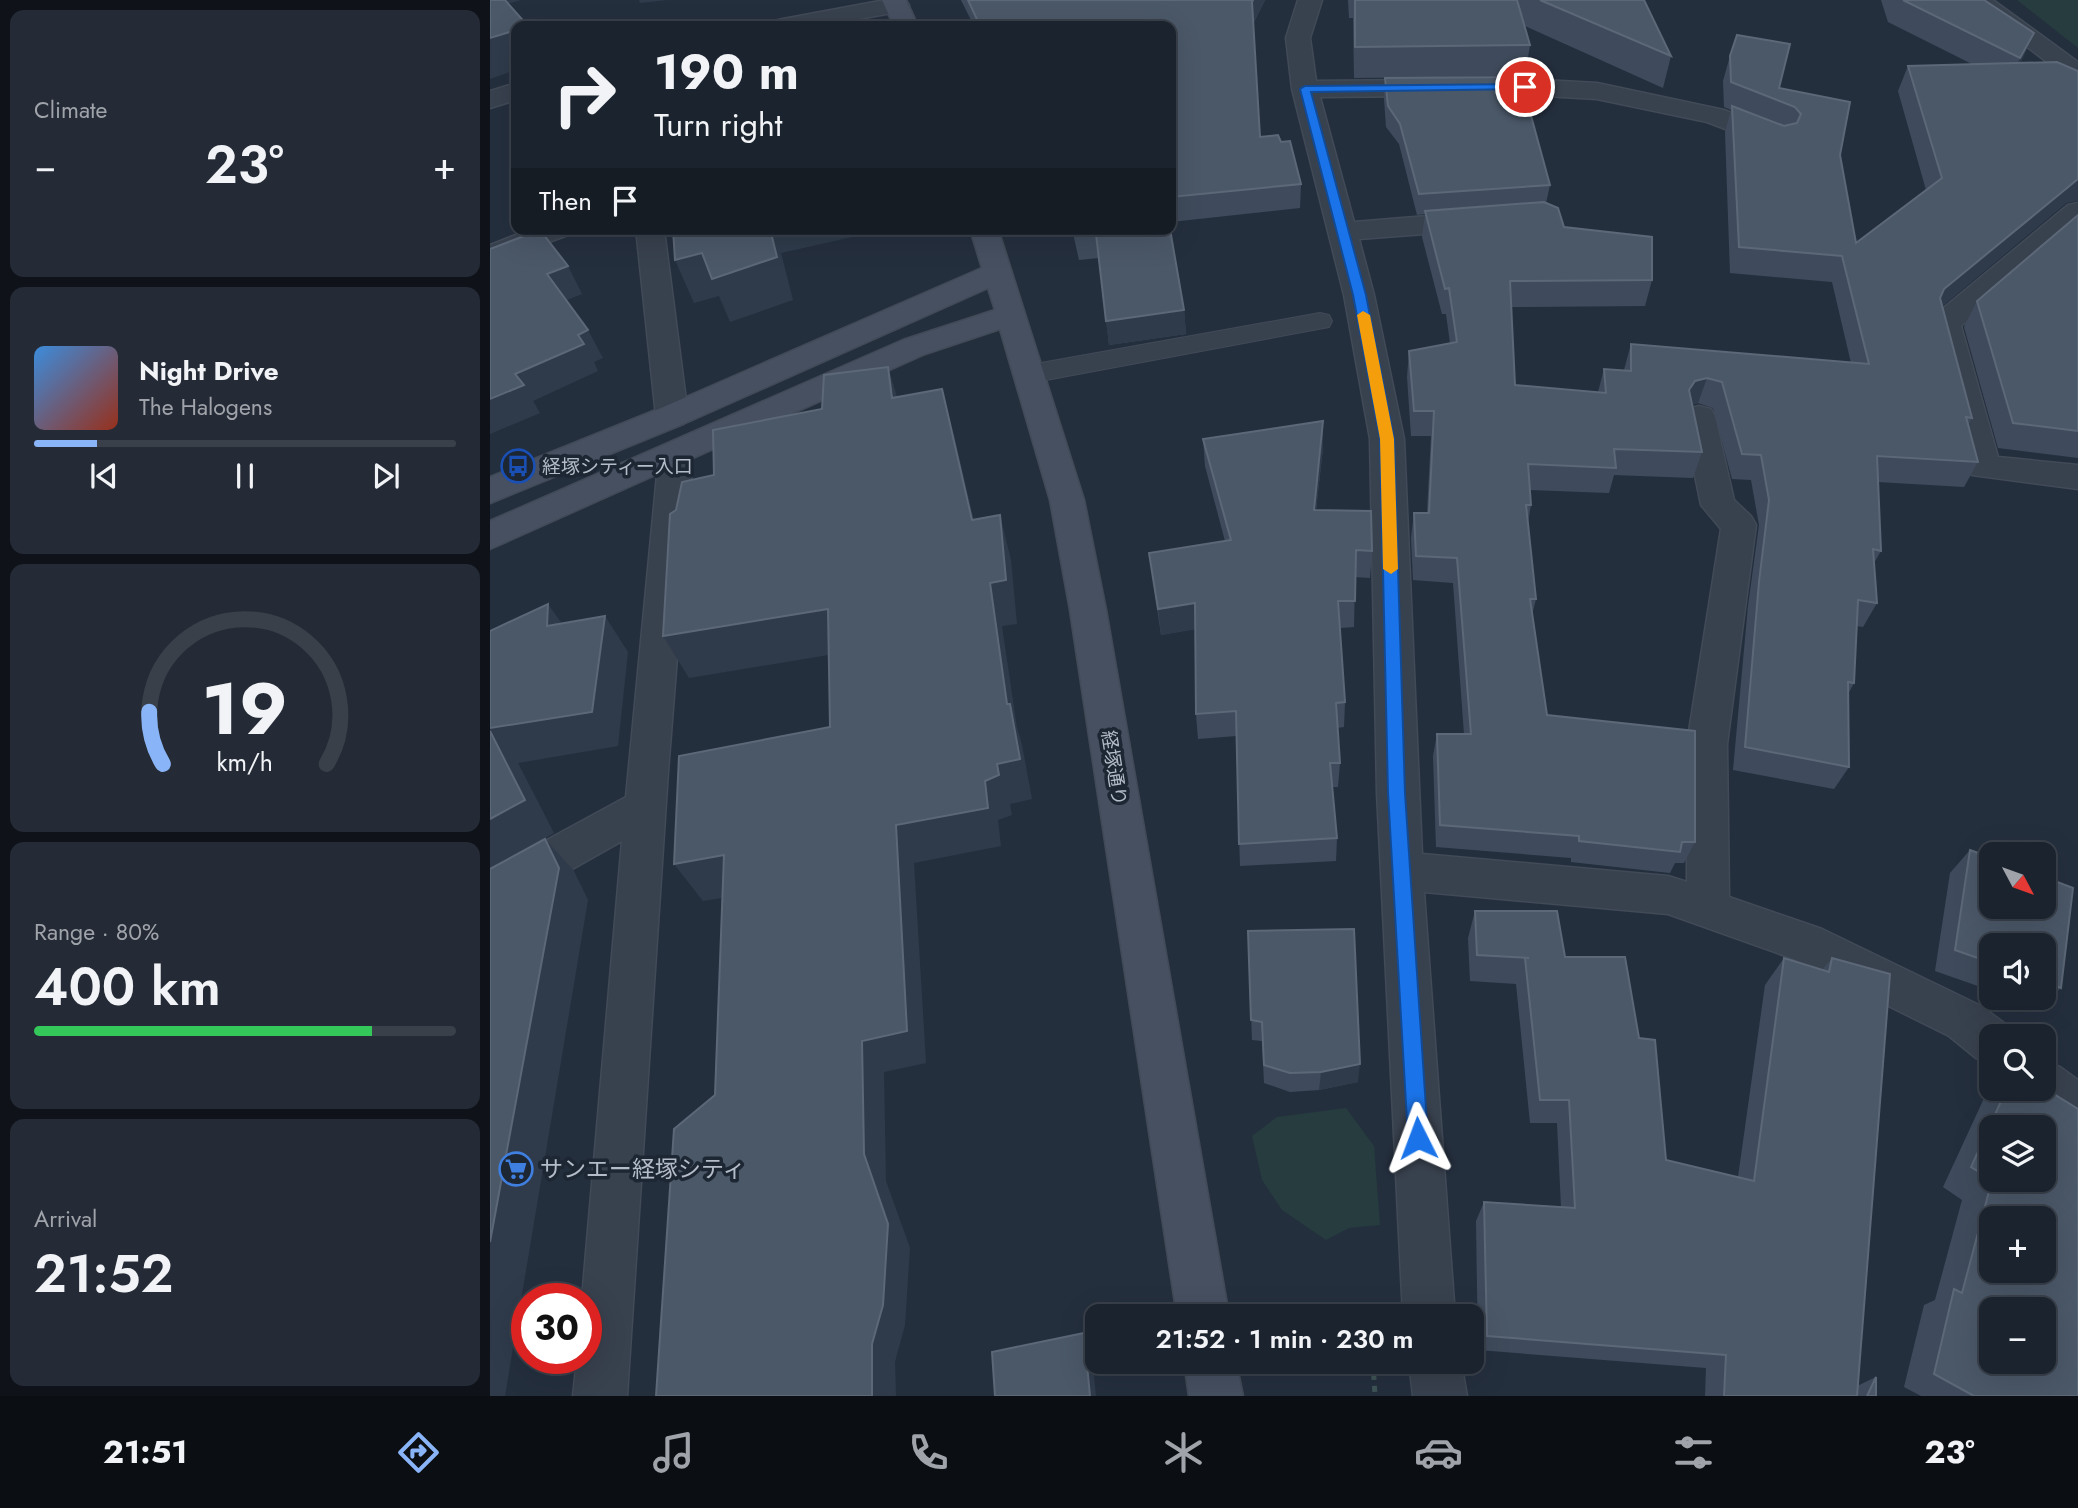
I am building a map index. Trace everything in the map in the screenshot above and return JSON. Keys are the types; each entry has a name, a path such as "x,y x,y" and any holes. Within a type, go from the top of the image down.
{"main road":[{"name":"経塚通り","path":"986,235 1067,500 1088,610 1201,1304"},
{"path":"490,536 674,435 998,272"},
{"path":"490,491 674,435 914,347 1012,315"},
{"path":"1212,1374 1216,1396"}],"street":[{"path":"1310,0 1298,38 1305,89 1359,295 1387,439 1401,870 1428,1304"},
{"path":"1978,0 2078,74"},
{"path":"822,21 899,11"},
{"path":"1305,89 1525,87 1597,91 1715,117 1777,141"},
{"path":"490,100 511,93"},
{"path":"2078,211 1945,323 1984,467 2078,477"},
{"path":"1342,232 1504,219"},
{"path":"490,256 543,235"},
{"path":"600,1396 674,435 651,235"},
{"path":"1699,417 1718,505 1740,525 1707,744 1708,909"},
{"path":"490,894 645,807"},
{"path":"1401,870 1668,895 1807,943 1965,1021 1979,1032"},
{"path":"2056,1092 2078,1109"},
{"path":"1436,1374 1440,1396"}],"lane":[{"path":"1030,374 1320,321"}],"path":[{"path":"1374,1374 1375,1396"}],"green space":[{"path":"2017,0 2078,0 2078,48"},
{"path":"1346,1108 1374,1146 1380,1225 1349,1228 1326,1240 1282,1210 1262,1180 1252,1136 1277,1117"}],"building":[{"path":"490,0 505,0 524,21 511,21 511,32 490,38"},
{"path":"968,0 1253,0 1260,137 1278,135 1281,142 1290,141 1301,184 1176,196 1176,21 978,21"},
{"path":"1355,0 1517,0 1530,45 1355,47"},
{"path":"1540,0 1644,0 1671,56"},
{"path":"1903,0 1984,0 2034,33 2020,58"},
{"path":"1737,35 1790,44 1779,88 1850,102 1840,155 1856,243 1942,178 1908,66 2057,62 2078,71 2078,179 1944,289 1940,298 1972,418 1966,417 1978,462 1877,456 1881,551 1873,549 1877,603 1858,600 1854,683 1848,682 1849,767 1745,747 1769,500 1761,455 1742,454 1722,382 1707,378 1695,381 1689,390 1702,452 1614,449 1616,468 1528,464 1531,505 1526,505 1536,599 1530,599 1547,715 1695,731 1695,842 1682,842 1680,852 1579,841 1579,836 1440,825 1437,734 1471,734 1457,558 1416,556 1414,513 1429,513 1434,411 1414,411 1409,351 1457,342 1449,288 1445,289 1425,211 1544,202 1558,208 1564,227 1652,237 1652,280 1510,281 1515,385 1606,393 1604,369 1631,371 1631,344 1869,364 1842,256 1739,247 1732,106 1784,126 1797,123 1801,114 1795,107 1731,82 1730,56"},
{"path":"1528,77 1534,100 1527,101 1550,185 1419,194 1400,124 1388,106 1385,78"},
{"path":"2078,215 2078,431 2013,423 1977,301"},
{"path":"527,235 544,235 568,266 547,274 588,330 578,335 584,344 515,374 524,385 490,399 490,249"},
{"path":"673,235 772,235 777,257 712,279 702,253 675,260"},
{"path":"1096,235 1171,235 1184,310 1106,321"},
{"path":"888,367 892,398 942,389 972,520 1000,515 1006,580 990,583 1007,704 1010,704 1020,759 997,764 999,775 985,781 988,808 896,825 907,1031 862,1041 864,1154 888,1224 883,1305 872,1344 872,1396 656,1396 674,1129 715,1095 724,855 674,864 679,756 830,727 828,609 663,636 670,514 676,510 682,482 714,475 713,430 822,409 824,375"},
{"path":"1323,421 1314,510 1371,511 1372,551 1356,550 1355,601 1338,601 1345,702 1336,703 1340,763 1330,763 1337,838 1239,844 1236,711 1196,714 1195,603 1158,609 1149,553 1231,540 1203,439"},
{"path":"548,604 547,626 605,616 592,712 490,728 490,631"},
{"path":"490,731 525,800 490,819"},
{"path":"545,839 559,868 490,1242 490,869"},
{"path":"1970,850 1979,853 1979,919 2056,919 2056,882 2073,888 2061,988 2056,986 2056,933 1979,933 1979,958 1955,950"},
{"path":"1475,911 1557,911 1565,957 1625,957 1639,1038 1655,1040 1666,1160 1754,1181 1784,958 1829,972 1832,958 1890,974 1857,1396 1724,1396 1726,1355 1487,1336 1484,1202 1575,1208 1569,1100 1540,1100 1525,958 1529,958 1477,955"},
{"path":"1354,929 1360,1064 1321,1072 1290,1073 1264,1065 1262,1022 1251,1020 1248,931"},
{"path":"2056,1095 2078,1109 2078,1396 1974,1396 1934,1374 1954,1289 1962,1293 1979,1229 1979,1283 2056,1283 2056,1206 1985,1206 1989,1192 2056,1192 2056,1115 1995,1115 2001,1101 2056,1101"},
{"path":"1979,1149 1979,1172 1971,1167"},
{"path":"1084,1333 1085,1374 1088,1374 1090,1396 995,1396 992,1352"},
{"path":"1876,1377 1876,1396 1867,1396"}],"slow traffic":[{"path":"1363,315 1387,439 1391,569"}],"place":[{"name":"経塚シティー入口","path":"518,466"},
{"name":"サンエー経塚シティ","path":"516,1169"}],"route":[{"path":"1418,1138 1397,793 1387,439 1359,295 1305,89 1525,87"}]}
